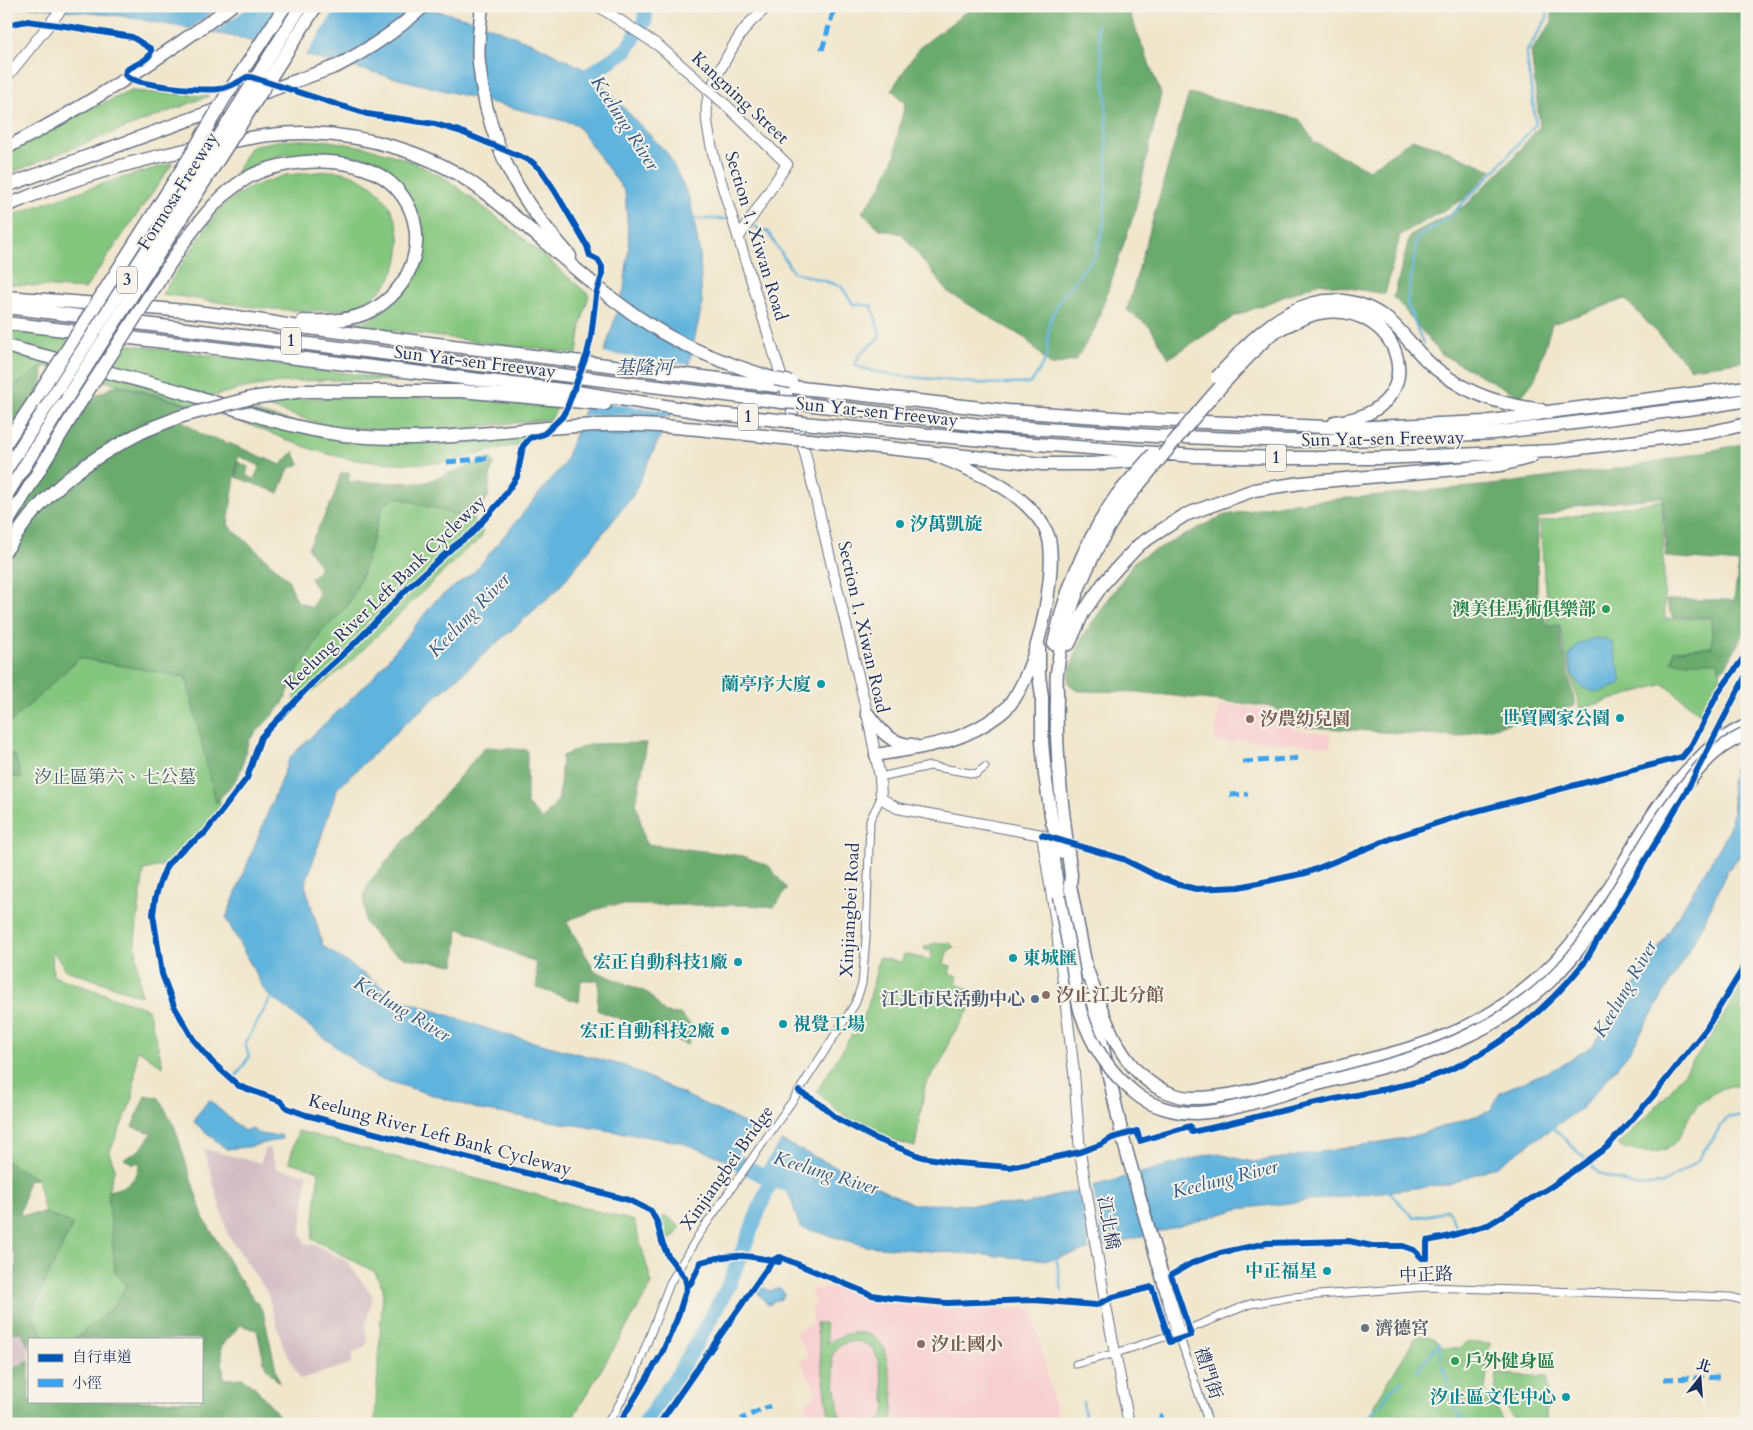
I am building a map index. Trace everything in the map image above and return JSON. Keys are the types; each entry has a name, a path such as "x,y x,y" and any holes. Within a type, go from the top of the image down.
{"highway":[{"path":"6,148 98,97 193,34 231,6"},
{"path":"6,443 47,393 224,99 285,6"},
{"name":"Formosa Freeway","path":"6,470 47,393 197,172 301,6"},
{"name":"Formosa Freeway","path":"6,496 316,6"},
{"path":"6,186 337,66 371,48 400,27 424,6"},
{"path":"482,6 479,29 479,62 484,100 496,142 518,186 540,220 595,284"},
{"path":"6,206 104,170 194,148 257,136 306,133 340,136 390,146 422,157 454,172 486,192 595,284 650,326 690,348 776,382"},
{"path":"6,297 174,311 261,320 314,321 351,318 375,309 399,289 410,271 415,255 414,223 407,204 396,188 380,174 360,165 331,161 298,163 272,168 248,178 225,194 209,209 184,242 80,403 6,526"},
{"path":"1042,697 1059,618 1079,562 1100,520 1195,414 1273,322 1295,309 1327,301 1355,304 1368,308 1392,323 1437,370 1463,388 1509,406 1548,412"},
{"name":"Sun Yat-sen Freeway","path":"6,307 980,425 1155,436 1289,441 1379,439 1493,433 1702,408 1747,400"},
{"path":"1247,352 1271,335 1316,313 1353,313 1378,328 1387,336 1398,365 1393,393 1381,406 1364,415 1345,421 1300,426"},
{"path":"261,320 292,326 708,378 776,382 826,390 1008,411 1130,419 1351,428 1484,422 1747,387"},
{"name":"Sun Yat-sen Freeway","path":"6,323 708,413 974,439 1195,456 1377,458 1555,451 1712,432 1747,424"},
{"path":"6,347 174,390 320,432 386,439 436,438 603,425 683,428 1043,464 1092,464 1195,456"},
{"path":"6,550 32,514 69,477 96,457 144,432 179,417 251,398 303,392 461,391 570,396"},
{"path":"1057,695 1069,643 1083,613 1103,584 1140,544 1185,515 1254,490 1300,483 1501,465 1555,451"},
{"path":"876,755 943,743 965,735 984,725 1002,712 1022,685 1039,638 1052,573 1050,542 1044,526 1034,512 1010,492 990,480 929,452"},
{"path":"1120,499 1078,589 1064,635 1057,673 1056,724 1059,778 1071,874 1070,884 1094,1009 1123,1139 1178,1332"},
{"path":"1039,638 1042,741 1052,822 1058,838 1064,876 1070,884"},
{"path":"867,713 880,731 898,743 928,746"},
{"path":"1087,970 1112,1036 1136,1071 1155,1086 1170,1093 1189,1098 1229,1096 1436,1039 1480,1020 1530,986 1575,941 1667,793 1688,769 1713,746 1747,725"},
{"path":"1052,822 1049,835 1059,896 1081,1011 1090,1035 1117,1076 1137,1095 1158,1106 1175,1111 1193,1113 1217,1111 1247,1105 1419,1056 1471,1034 1509,1013 1548,982 1572,957 1603,914 1668,807 1708,758 1723,746 1747,733"}],"street":[{"path":"6,78 64,6"},
{"name":"Section 1, Xiwan Road","path":"768,6 749,25 722,66 707,103 708,125 715,162 805,453 867,713 880,776 881,798"},
{"name":"Kangning Street","path":"600,7 659,46 726,105 787,164 739,237"},
{"path":"880,776 930,766 976,774 985,768"},
{"name":"Xinjiangbei Road","path":"795,1096 852,1010 862,984 866,938 870,820 881,798"},
{"name":"江北橋","path":"881,798 897,808 1042,835 1055,916 1074,1072 1081,1159 1116,1353"},
{"name":"Xinjiangbei Bridge","path":"606,1424 634,1377 670,1283 698,1236 795,1096"},
{"name":"中正路","path":"1076,1364 1178,1332 1250,1304 1291,1297 1426,1287 1730,1297 1747,1301"},
{"name":"禮門街","path":"1178,1332 1209,1424"},
{"path":"1116,1353 1130,1424"}],"shaded area":[{"name":"汐農幼兒園","path":"1219,704 1270,709 1295,730 1331,734 1330,746 1240,740 1233,743 1214,741"},
{"path":"269,1148 277,1169 307,1174 301,1232 305,1244 316,1245 346,1261 373,1296 365,1328 368,1342 363,1348 353,1352 351,1364 300,1379 283,1345 267,1292 228,1235 204,1149 261,1163 264,1149"},
{"name":"汐止國小","path":"836,1288 876,1302 951,1309 1032,1309 1059,1424 814,1424 804,1404 817,1394 801,1362 808,1356 795,1332 812,1324 815,1300 811,1296 813,1289"},
{"path":"22,1332 28,1345 28,1361 6,1373 6,1333"}],"green space":[{"path":"974,6 1124,6 1130,14 1161,94 1135,211 1095,328 1076,360 1051,366 1026,339 948,292 902,234 880,229 862,212 882,185 896,154 897,138 905,104 892,89 919,48"},
{"path":"1552,6 1747,6 1747,361 1691,368 1625,299 1552,324 1535,379 1521,397 1441,354 1394,297 1410,235 1466,205 1509,162 1540,126 1531,51 1552,22"},
{"path":"131,91 209,96 6,175 6,155 79,114"},
{"path":"1189,93 1299,119 1314,142 1369,170 1412,139 1438,147 1492,170 1464,199 1400,235 1385,294 1319,283 1235,316 1169,358 1150,327 1127,310"},
{"path":"277,141 329,141 370,148 411,161 448,180 517,233 589,295 581,324 577,354 347,325 370,320 398,300 411,282 418,267 421,219 402,185 378,168 350,156 322,154 281,155 234,175 251,146"},
{"path":"173,163 85,289 6,284 6,218 89,188"},
{"path":"328,171 350,174 373,187 385,200 394,215 398,232 399,250 396,267 387,283 374,296 355,308 311,311 268,309 162,294 219,209 237,195 251,187 286,175"},
{"path":"6,330 57,335 404,381 331,380 283,382 235,390 211,397 6,340"},
{"path":"6,348 345,435 518,431 530,438 523,446 512,446 446,462 406,463 347,458 311,449 240,421 178,401 111,382 43,366 21,382 6,388"},
{"path":"43,366 42,389 6,443 6,388 21,382"},
{"path":"117,385 201,408 179,418 202,435 231,444 281,465 294,451 300,464 289,468 279,493 236,477 238,462 248,467 246,475 254,479 260,466 239,456 237,462 228,525 288,579 297,601 312,608 319,593 310,578 318,571 319,567 308,548 333,499 341,473 350,473 348,482 423,483 490,458 494,463 488,497 472,520 397,497 383,505 361,578 346,608 323,630 297,672 282,705 250,739 239,774 216,803 186,677 79,658 6,727 6,530 80,403"},
{"path":"382,397 474,399 557,408 551,419 436,431 369,430 321,424 258,404 291,399"},
{"path":"1747,443 1747,626 1726,666 1720,671 1718,662 1672,662 1674,650 1712,647 1712,617 1672,617 1666,600 1734,600 1739,563 1666,557 1663,497 1576,506 1538,519 1537,594 1547,626 1559,626 1575,706 1456,737 1297,726 1274,707 1138,692 1078,691 1068,683 1069,674 1082,637 1136,560 1222,516 1282,504 1492,485 1636,466"},
{"path":"397,497 472,520 482,531 481,538 469,547 346,666 320,686 294,701 297,672 323,630 346,608 361,578 383,505"},
{"name":"澳美佳馬術俱樂部","path":"1662,500 1665,619 1710,618 1721,676 1701,715 1664,684 1580,709 1566,657 1560,625 1548,625 1540,522"},
{"name":"汐止區第六、七公墓","path":"79,658 186,677 221,805 202,831 165,865 144,870 135,940 141,996 66,970 52,950 53,976 148,1009 163,1067 137,1049 133,1098 109,1153 115,1168 108,1191 126,1286 114,1306 78,1338 45,1338 33,1317 35,1304 73,1224 45,1213 37,1179 6,1161 6,1140 10,1136 6,1095 6,775 21,778 14,754 6,755 6,727"},
{"path":"647,743 636,804 646,844 743,856 769,866 787,889 774,907 747,905 610,905 566,921 595,971 648,993 665,1013 680,1014 692,1026 688,1045 597,1010 599,980 581,980 579,1002 537,988 536,963 458,928 455,965 406,958 386,948 365,923 364,896 370,881 485,747 527,750 527,804 543,820 559,799 562,756 590,744"},
{"path":"14,754 22,778 6,775 6,755"},
{"path":"936,943 950,943 954,947 947,952 944,964 951,966 949,974 958,976 956,984 974,992 973,1004 950,1039 944,1058 925,1085 915,1147 885,1138 863,1128 840,1113 817,1091 867,1010 879,958 902,962 904,954 930,960 932,951 925,950 924,947"},
{"path":"1740,986 1741,1010 1747,1016 1747,1086 1726,1087 1707,1098 1692,1111 1678,1139 1665,1149 1657,1152 1641,1152 1618,1145 1667,1095 1714,1033"},
{"path":"145,1096 159,1098 175,1128 203,1217 238,1277 263,1311 279,1383 265,1366 257,1330 240,1325 221,1347 224,1379 242,1378 255,1387 286,1424 6,1424 6,1373 28,1361 28,1402 202,1402 202,1338 76,1338 114,1306 126,1286 115,1271 108,1191 130,1183 139,1169 140,1162 133,1164 124,1159 141,1149 152,1133 132,1127"},
{"path":"298,1131 634,1221 652,1284 569,1424 382,1424 375,1420 383,1288 375,1272 312,1239 319,1171 289,1162"},
{"path":"6,1161 37,1179 28,1180 20,1215 45,1213 73,1224 35,1304 33,1317 45,1338 28,1338 28,1345 22,1332 6,1333 6,1294 12,1308 16,1257 6,1243"},
{"path":"665,1216 680,1227 674,1237 669,1239 665,1238 663,1232 659,1232 659,1223"},
{"path":"816,1323 825,1323 828,1343 851,1333 866,1334 879,1341 884,1348 893,1398 892,1417 889,1424 877,1424 881,1420 886,1405 876,1355 869,1346 856,1341 841,1346 832,1357 839,1413 846,1424 830,1424"},
{"path":"1423,1335 1434,1338 1444,1348 1458,1349 1466,1342 1490,1344 1485,1391 1505,1424 1372,1424 1374,1405 1415,1338"},
{"path":"1497,1374 1547,1377 1546,1424 1517,1424 1495,1391"}],"water":[{"name":"基隆河","path":"22,6 419,6 473,20 539,46 588,71 668,154 690,200 700,255 702,305 685,383 632,497 557,590 405,724 337,789 305,885 323,946 400,999 503,1034 625,1066 913,1204 1024,1205 1214,1153 1253,1162 1411,1137 1491,1111 1500,1092 1563,1065 1593,1045 1667,935 1727,835 1733,813 1731,782 1747,720 1747,848 1727,871 1701,929 1631,1050 1583,1107 1497,1166 1449,1184 1238,1209 1163,1231 1048,1260 866,1246 800,1227 791,1199 779,1179 680,1142 481,1110 375,1077 266,993 226,918 290,757 373,678 436,600 475,571 564,464 598,373 624,289 629,245 625,192 576,124 230,36 121,16"},
{"path":"1594,638 1606,639 1612,643 1622,681 1612,688 1589,691 1578,684 1572,671 1569,656 1579,644"},
{"path":"209,1100 244,1131 251,1128 265,1135 281,1135 282,1139 248,1147 226,1149 194,1122"},
{"path":"761,1288 771,1291 780,1288 784,1295 781,1299 773,1301 768,1305 758,1293"}],"pier":[{"path":"220,6 250,6 210,35 188,31"},
{"path":"289,6 338,6 304,58 261,47"},
{"path":"602,353 692,365 687,384 675,412 585,400"},
{"path":"580,416 672,418 667,428 575,427"},
{"path":"757,1126 783,1138 758,1174 731,1164"},
{"path":"1092,1184 1104,1249 1090,1252 1078,1188"}],"waterway":[{"path":"577,83 626,50 645,21 645,6"},
{"path":"1423,343 1407,304 1417,238 1434,228 1468,198 1536,124 1526,53 1547,18 1548,6"},
{"path":"755,227 768,232 793,272 841,286 853,304 872,306 879,338 860,354 855,365 874,372 905,377 983,383 1031,383 1047,354 1049,323 1060,299 1095,256 1104,226 1107,161 1106,93 1097,24"},
{"path":"692,219 726,219"},
{"path":"235,1078 249,1057 245,1044 273,994"},
{"path":"1553,1127 1599,1173 1635,1186 1663,1184 1698,1160 1727,1117 1747,1117"},
{"name":"Keelung River","path":"732,1159 771,1180 800,1188"},
{"path":"644,1424 681,1370 728,1287 771,1180"},
{"path":"1386,1189 1414,1218 1446,1210 1457,1228"},
{"path":"1056,1256 1062,1291"},
{"path":"1417,1371 1439,1343"},
{"path":"1439,1345 1441,1359"},
{"path":"1443,1367 1457,1412 1465,1421 1472,1422"},
{"path":"1367,1424 1370,1414 1380,1407 1390,1390 1403,1381"},
{"path":"1083,1402 1086,1424"}],"marked path":[{"path":"822,50 835,6"},
{"path":"447,462 490,458"},
{"path":"1243,762 1301,758"},
{"path":"1230,795 1248,794"},
{"path":"1664,1379 1722,1377"},
{"path":"746,1424 743,1418 770,1406"},
{"path":"1159,1424 1161,1417 1168,1415"}],"cycle path":[{"name":"Keelung River Left Bank Cycleway","path":"6,25 27,21 132,37 151,49 151,53 146,59 126,70 125,75 142,82 170,87 219,89 251,77 367,114 435,124 459,131 531,161 541,170 587,246 590,256 598,260 602,267 602,276 596,295 587,354 562,417 544,434 530,438 523,446 517,477 499,503 472,533 453,547 408,588 354,644 319,676 261,737 247,778 205,833 183,849 167,865 155,899 153,914 162,974 174,1006 193,1039 212,1062 239,1086 280,1101 287,1108 306,1115 629,1200 651,1211 657,1222 668,1256 685,1278 687,1287 677,1319 662,1353 619,1424"},
{"path":"1042,835 1123,859 1157,876 1196,889 1239,887 1306,873 1395,837 1465,814 1682,757 1691,746 1718,693 1747,653"},
{"path":"799,1091 820,1104 838,1119 874,1138 922,1157 957,1163 1010,1167 1080,1152 1112,1138 1137,1131 1140,1141 1190,1126 1192,1132 1396,1087 1419,1081 1467,1062 1489,1049 1530,1018 1549,1001 1584,963 1687,790 1747,673"},
{"path":"659,1424 767,1268 775,1259 780,1257 872,1295 947,1303 1034,1300 1096,1305 1113,1297 1152,1287 1170,1342 1191,1335 1171,1275 1192,1263 1220,1253 1267,1243 1349,1241 1372,1246 1403,1246 1414,1250 1422,1258 1427,1258 1427,1241 1488,1225 1552,1186 1607,1147 1653,1096 1706,1029 1747,962"},
{"path":"687,1287 691,1283 701,1262 731,1256 779,1262"}],"place":[{"name":"汐萬凱旋","path":"900,524"},
{"name":"澳美佳馬術俱樂部","path":"1606,609"},
{"name":"蘭亭序大廈","path":"821,684"},
{"name":"世貿國家公園","path":"1620,718"},
{"name":"汐農幼兒園","path":"1250,719"},
{"name":"東城匯","path":"1013,958"},
{"name":"宏正自動科技1廠","path":"738,962"},
{"name":"汐止江北分館","path":"1046,995"},
{"name":"江北市民活動中心","path":"1035,999"},
{"name":"視覺工場","path":"783,1024"},
{"name":"宏正自動科技2廠","path":"725,1031"},
{"name":"中正福星","path":"1327,1271"},
{"name":"濟德宮","path":"1365,1328"},
{"name":"汐止國小","path":"921,1344"},
{"name":"戶外健身區","path":"1455,1361"},
{"name":"汐止區文化中心","path":"1566,1397"}]}
